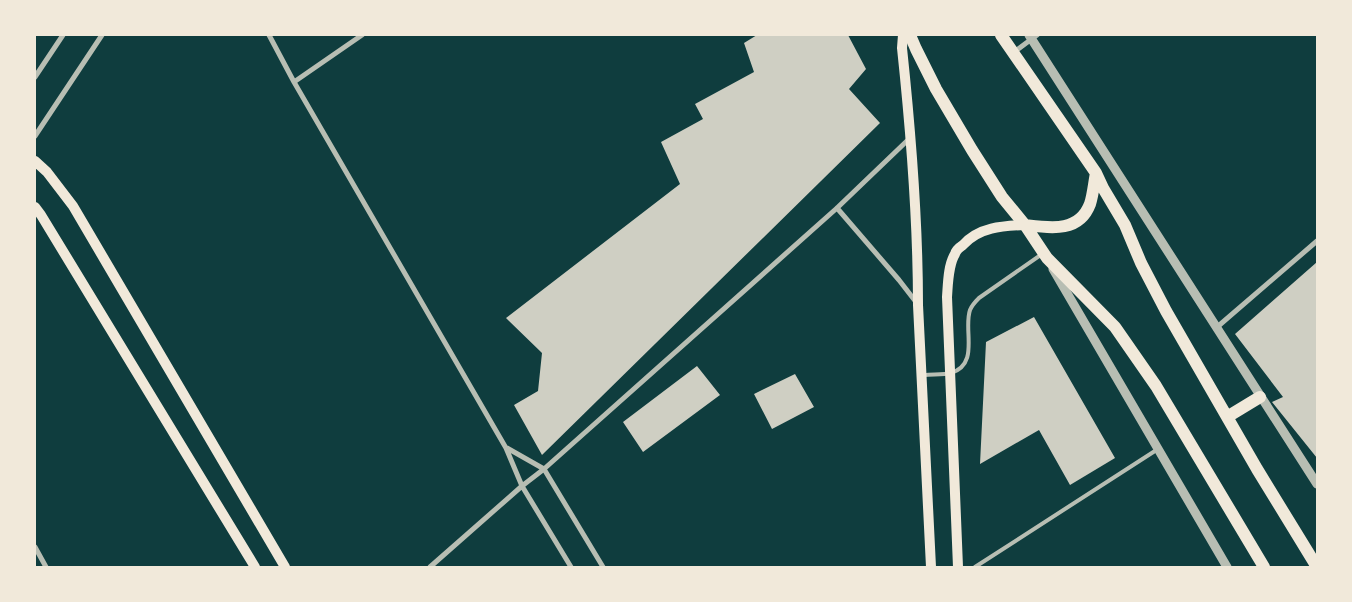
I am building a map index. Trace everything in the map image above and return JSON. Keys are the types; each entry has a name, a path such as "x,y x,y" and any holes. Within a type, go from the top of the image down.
{"main road":[{"path":"903,35 902,48 911,137 918,262 918,305 931,567"},
{"path":"910,35 936,89 1002,198 1025,225 1045,255 1115,327 1156,386 1264,567"},
{"path":"1002,35 1096,173 1124,225 1141,264 1166,312 1256,469 1317,567"},
{"path":"35,161 73,206 285,567"},
{"path":"958,567 947,296 949,273 954,254 966,240 979,232 1000,226 1065,227 1082,217 1090,204 1096,173"},
{"path":"35,207 255,567"},
{"path":"1226,417 1260,397"}],"street":[{"path":"35,77 63,35"},
{"path":"35,136 102,35"},
{"path":"269,35 294,82 506,448 522,486 571,567"},
{"path":"294,82 362,35"},
{"path":"1014,53 1032,37 1317,484"},
{"path":"430,567 544,469 838,208 911,137"},
{"path":"838,208 918,305"},
{"path":"1216,328 1317,241"},
{"path":"1045,255 1227,567"},
{"path":"506,448 544,469 603,567"},
{"path":"35,547 46,567"}],"lane":[{"path":"921,375 951,373 962,368 968,355 970,312 974,303 1045,255"},
{"path":"975,567 1158,448"}],"building":[{"path":"757,35 848,35 866,69 849,89 880,123 542,455 514,405 538,391 542,353 506,318 680,184 661,142 703,119 695,104 754,72 744,43"},
{"path":"1317,262 1317,458 1272,402 1283,397 1235,334"},
{"path":"1034,317 1115,458 1070,485 1039,430 980,464 986,342"},
{"path":"697,366 720,395 643,452 623,422"},
{"path":"795,374 814,407 772,429 754,394"}]}
